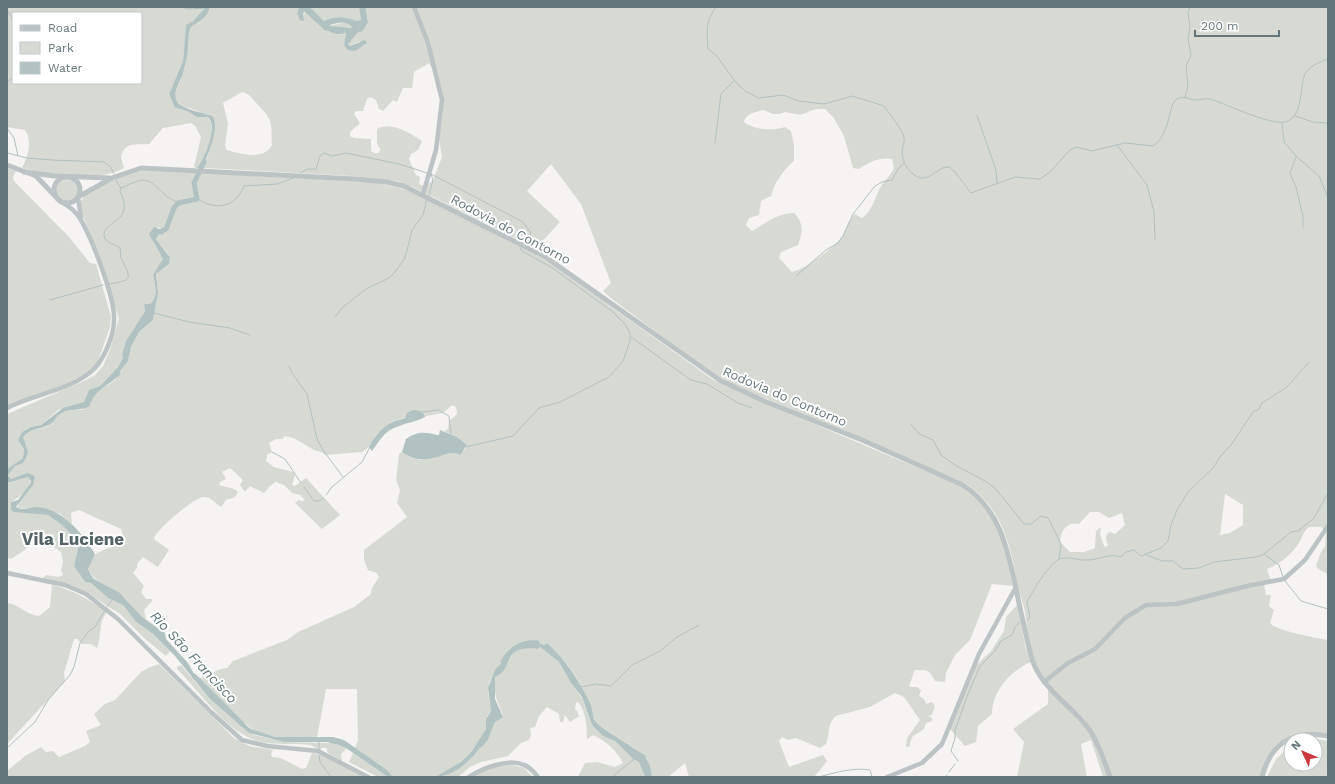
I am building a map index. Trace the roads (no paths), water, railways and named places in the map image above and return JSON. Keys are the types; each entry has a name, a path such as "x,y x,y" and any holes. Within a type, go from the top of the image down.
{"main road":[{"path":"414,7 428,43 442,100 436,150 424,194"},
{"path":"7,165 40,180 62,202 71,207 81,219"},
{"name":"Rodovia do Contorno","path":"112,178 141,168 387,182 404,186 424,194 544,256 583,282 721,381 954,481 973,492 991,512 1002,534 1016,587 1032,663 1044,682 1090,731 1100,750 1110,777"},
{"path":"24,172 68,178 112,178"},
{"path":"7,408 78,380 96,366 105,350 114,316 98,259 81,219 78,197 80,193 79,184 68,178 58,181 55,187 55,194 62,202 71,203 78,197 112,178"},
{"path":"1044,682 1068,663 1090,653 1098,647 1125,618 1146,605 1176,604 1247,586 1282,580 1305,560 1328,526"},
{"path":"7,573 65,585 86,594 118,619 212,713 242,740 267,746 318,751 368,777"},
{"path":"887,777 922,763 942,744 979,654 1016,587"},
{"path":"1262,777 1270,757 1283,742 1305,734 1328,736"},
{"path":"470,777 485,768 515,763 529,768 538,777"}],"water":[{"path":"206,7 210,7 207,14 192,26 189,31 188,53 183,74 175,96 180,105 212,116 214,121 214,134 210,149 203,168 197,168 203,158 209,142 212,128 211,121 208,117 197,117 187,111 175,108 169,94 183,61 186,25 193,21"},
{"path":"299,7 310,7 324,21 331,18 340,17 356,21 361,20 359,7 362,7 368,23 359,26 358,32 348,44 350,46 365,40 367,43 355,51 348,50 344,45 346,33 352,27 347,23 330,25 329,29 332,31 343,27 345,30 344,33 334,33 325,28 310,12 305,10 303,14 304,21 300,20 297,13"},
{"path":"154,227 165,231 162,235 159,233 156,240 170,257 169,264 156,274 158,293 153,320 139,332 131,347 128,361 121,370 120,375 94,396 90,406 83,409 64,412 58,415 51,424 32,431 23,437 28,452 26,458 23,463 15,466 8,475 11,479 27,473 34,475 35,478 33,485 16,507 21,509 37,507 55,512 64,517 85,538 95,554 88,569 94,579 120,593 142,617 165,633 166,639 188,663 198,681 223,703 226,709 251,729 275,737 333,737 344,740 387,770 393,777 388,777 346,748 339,745 327,742 284,742 249,733 210,699 175,656 152,633 136,622 123,605 108,598 91,583 85,582 74,566 79,543 63,526 48,515 14,512 11,510 11,502 18,500 31,481 28,477 7,483 7,469 23,458 24,449 18,440 22,432 31,427 41,425 63,408 84,402 89,390 100,386 118,367 123,358 122,354 126,341 145,311 144,304 150,304 155,298 156,290 153,275 163,259 149,234"},
{"path":"413,410 420,411 426,416 420,420 390,430 383,436 372,451 369,447 382,429 394,421 405,418 407,413"},
{"path":"440,430 457,437 467,445 460,455 449,453 428,459 420,459 411,457 402,452 406,439 410,436 421,433 439,435"},
{"path":"536,642 544,645 547,643 560,656 577,678 591,705 595,721 638,751 650,765 652,777 645,777 639,762 633,759 615,741 603,736 592,725 582,697 571,683 559,662 540,647 538,649 518,650 510,658 501,673 495,677 495,699 503,717 492,724 485,740 476,753 457,770 450,774 435,777 461,762 472,751 486,729 486,719 491,711 488,688 495,670 514,648"}],"waterway":[{"path":"181,7 189,9 206,8"},
{"name":"Rio São Francisco","path":"303,7 326,28 353,31 361,29 365,22 363,7"},
{"path":"716,7 708,22 708,49 716,55 737,84 747,92 759,98 783,95 799,101 824,104 852,96 884,106 903,133 904,143 902,156 905,165 911,172 917,177 925,178 942,168 949,167 955,172 971,193 1015,177 1040,179 1050,172 1070,150 1076,147 1092,151 1125,143 1153,146 1159,141 1163,134 1174,102 1181,97 1195,100 1210,99 1272,121 1288,121 1297,112 1305,74 1315,65 1328,59"},
{"path":"1185,97 1188,86 1186,66 1191,55 1188,39 1190,27 1188,12 1190,7"},
{"path":"7,10 12,18"},
{"path":"7,82 12,79"},
{"path":"715,143 721,94 734,81"},
{"path":"977,116 996,170 997,183"},
{"path":"1295,116 1313,122 1328,123"},
{"path":"1282,123 1284,142 1296,156 1319,176 1328,198"},
{"path":"7,128 14,138 18,156"},
{"path":"1117,145 1147,185 1154,212 1155,239"},
{"path":"7,153 27,158 104,162 110,166 114,174"},
{"path":"301,173 307,169 316,169 320,156 324,153 332,156 346,153 399,164 427,173"},
{"path":"1296,157 1290,173 1296,187 1303,216 1303,227"},
{"name":"Rio São Francisco","path":"159,232 166,229 174,208 178,203 197,199 194,183 204,162"},
{"path":"796,276 826,250 838,243 843,236 853,214 875,186 882,182 892,180 898,169 904,163"},
{"path":"431,174 523,222 531,233 524,242"},
{"path":"429,195 433,180 431,174"},
{"path":"197,198 211,205 224,205 236,199 244,186 277,184 293,178"},
{"path":"109,284 121,282 128,278 128,272 121,259 120,248 107,241 104,236 104,232 121,216 124,210 124,202 120,191 121,189 116,180"},
{"path":"121,188 134,182 142,180 147,181 156,186 169,198 179,202"},
{"path":"335,317 343,307 366,289 389,278 395,272 405,258 412,230 423,215 427,199"},
{"path":"466,447 513,436 539,408 560,402 609,377 623,361 630,341 630,333 625,324 613,312 551,267 522,251 520,249 521,247"},
{"path":"50,300 103,285"},
{"path":"154,313 189,322 230,328 250,335"},
{"path":"631,337 691,380 707,384 738,403 752,408"},
{"path":"1027,620 1030,617 1027,602 1033,590 1048,569 1059,559 1067,558 1086,560 1109,556 1121,557 1126,552 1134,550 1141,556 1161,548 1168,541 1171,525 1177,510 1188,492 1213,468 1220,457 1231,445 1253,412 1259,409 1262,403 1287,387 1309,362"},
{"path":"289,366 292,373 307,394 317,439 323,450 343,477"},
{"path":"422,412 438,410 449,416 451,434"},
{"path":"911,424 919,434 933,440 941,455 955,465 995,488 1024,524 1031,524 1041,516 1048,518 1061,544 1059,559"},
{"path":"326,495 332,487 362,462 370,447"},
{"path":"272,452 285,459 301,483"},
{"path":"304,487 314,501 319,501 323,498"},
{"path":"1147,555 1162,561 1173,561 1183,569 1199,568 1214,562 1256,557 1264,554 1291,532 1298,531 1314,518 1328,493"},
{"path":"1265,555 1279,565 1283,577"},
{"path":"1285,581 1301,601 1328,609"},
{"path":"107,607 112,600"},
{"path":"7,748 35,722 48,700 70,675 74,667 80,643 89,631 95,627 104,612"},
{"path":"958,761 951,751 955,738 955,730 980,666 995,651 1001,641 1012,635 1015,627 1020,622"},
{"path":"581,687 596,684 611,686 632,665 660,651 677,637 699,625"},
{"name":"Rio São Francisco","path":"503,662 517,647 527,643 537,643"},
{"name":"Rio São Francisco","path":"194,676 242,724"},
{"name":"Rio São Francisco","path":"480,745 486,738 493,719"},
{"path":"319,742 319,749"},
{"name":"Rio São Francisco","path":"631,750 643,757 649,777"},
{"path":"319,756 320,762 331,777"},
{"path":"612,777 634,759"},
{"path":"949,772 955,764"},
{"path":"818,777 857,769 870,770 872,777"}],"district":[{"name":"Vila Luciene","path":"73,539"}]}
